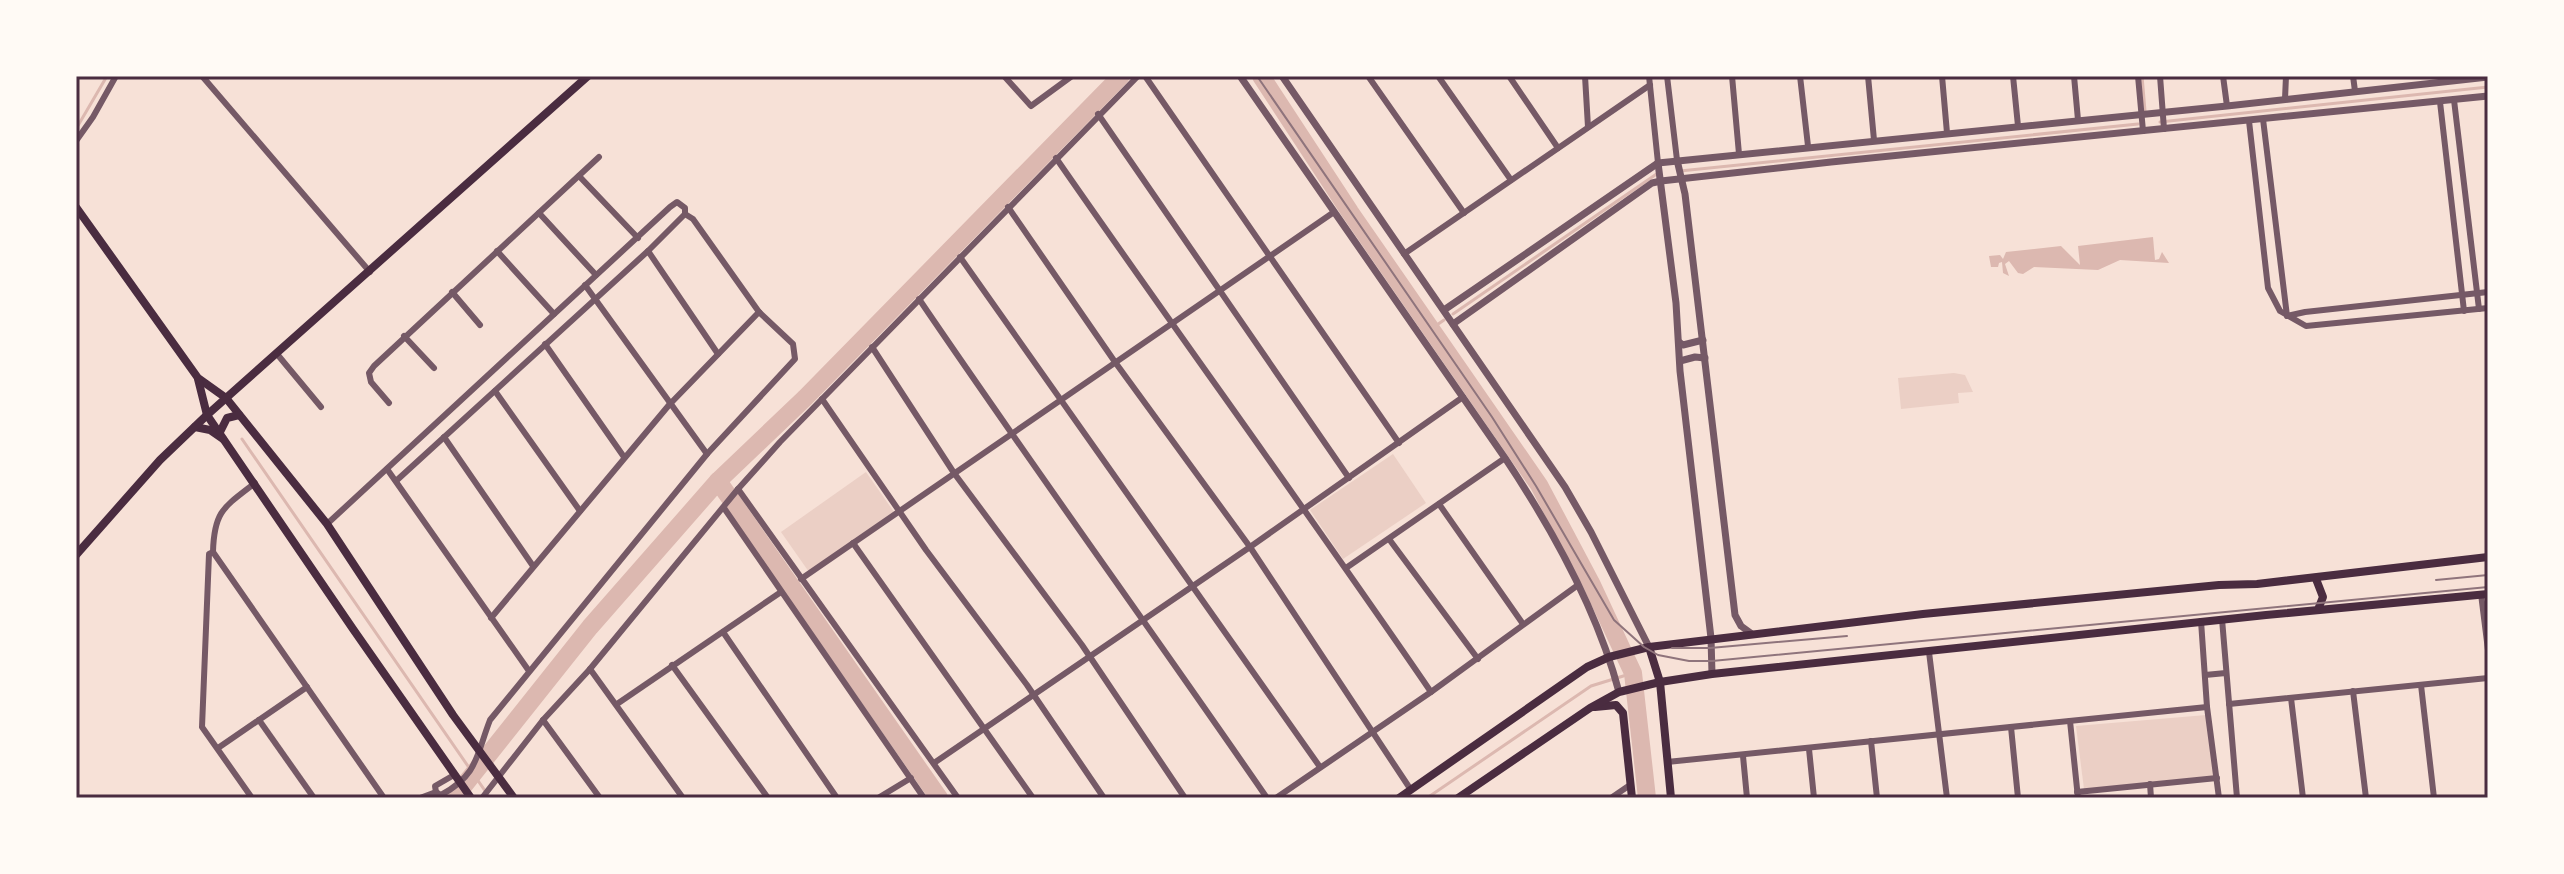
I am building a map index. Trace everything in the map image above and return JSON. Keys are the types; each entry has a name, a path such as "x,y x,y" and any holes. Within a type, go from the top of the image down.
{"main road":[{"path":"76,555 160,460 207,415 588,76"},
{"path":"76,207 198,378 226,398 327,524 514,798"},
{"path":"198,378 207,415 471,798"},
{"path":"220,432 227,418 239,415"},
{"path":"195,427 210,430 230,446"},
{"path":"1399,798 1587,667 1649,647 1923,614 2219,585 2257,584 2488,557"},
{"path":"2257,584 2268,586 2328,575"},
{"path":"2316,579 2323,597 2319,607"},
{"path":"1458,798 1618,688 1630,689 1712,674 2484,594"},
{"path":"2266,615 2272,609 2319,607 2330,610"},
{"path":"1649,647 1671,798"},
{"path":"1590,708 1616,705 1622,710 1632,798"}],"street":[{"path":"76,141 116,76"},
{"path":"202,76 370,272"},
{"path":"1004,76 1031,106 1072,76"},
{"path":"482,797 492,787 497,775 590,669 738,490 872,347 1138,76"},
{"path":"1145,76 1399,443"},
{"path":"1240,76 1505,458 1539,512 1578,585 1611,657 1618,688"},
{"path":"1282,76 1579,509 1649,647"},
{"path":"1368,76 1464,213"},
{"path":"1438,76 1511,180"},
{"path":"1509,76 1558,148"},
{"path":"1585,76 1588,127"},
{"path":"1649,76 1711,638 1712,674"},
{"path":"1667,76 1703,340 1735,615 1741,626 1752,634"},
{"path":"1732,76 1739,154"},
{"path":"1800,76 1808,146"},
{"path":"1868,76 1874,140"},
{"path":"1942,76 1947,133"},
{"path":"2013,76 2018,126"},
{"path":"2074,76 2078,120"},
{"path":"2138,76 2143,131"},
{"path":"2160,76 2164,128"},
{"path":"2223,76 2227,106"},
{"path":"2285,99 2286,76"},
{"path":"2353,76 2355,91"},
{"path":"1444,310 1658,163 2163,113 2355,91 2422,80 2487,77"},
{"path":"1404,254 1650,85"},
{"path":"1453,324 1652,183 1661,181 2488,96"},
{"path":"2454,100 2479,309"},
{"path":"2440,102 2464,311"},
{"path":"1098,114 1349,478"},
{"path":"2263,119 2287,316"},
{"path":"2249,121 2268,288 2280,311 2306,326 2488,308"},
{"path":"389,403 371,382 369,373 404,336 599,157"},
{"path":"1056,158 1431,692"},
{"path":"579,176 638,238"},
{"path":"327,524 677,202 685,208 685,214 648,251 396,481"},
{"path":"1008,207 1115,362 1250,547 1411,790"},
{"path":"801,579 1334,212"},
{"path":"539,213 596,275"},
{"path":"436,792 441,795 461,784 482,755 490,720 707,454 795,359 793,344 759,312 693,219 685,214"},
{"path":"2454,223 2468,222"},
{"path":"2261,230 2276,228"},
{"path":"2263,244 2278,242"},
{"path":"497,251 554,314"},
{"path":"648,251 718,354"},
{"path":"960,257 1320,767"},
{"path":"585,285 707,454"},
{"path":"452,292 480,325"},
{"path":"2287,316 2488,292"},
{"path":"919,299 1267,798"},
{"path":"491,618 669,405 759,312"},
{"path":"404,336 434,368"},
{"path":"1679,342 1683,345 1703,340"},
{"path":"545,344 624,457"},
{"path":"872,347 954,473 1089,656 1185,798"},
{"path":"277,354 321,407"},
{"path":"1680,361 1705,358"},
{"path":"495,391 580,511"},
{"path":"934,763 1463,397"},
{"path":"822,399 1104,798"},
{"path":"444,437 533,566"},
{"path":"1346,568 1505,458"},
{"path":"387,469 529,671"},
{"path":"255,483 221,512 214,527 213,552 384,798"},
{"path":"738,490 958,798"},
{"path":"1439,504 1523,624"},
{"path":"724,507 924,798"},
{"path":"1389,539 1478,659"},
{"path":"853,543 1033,798"},
{"path":"213,552 209,554 202,727 252,798"},
{"path":"1276,798 1478,659 1578,585"},
{"path":"617,704 781,592"},
{"path":"2484,594 2488,650"},
{"path":"2222,619 2237,798"},
{"path":"2201,621 2207,707 2219,798"},
{"path":"723,632 837,798"},
{"path":"1929,652 1947,798"},
{"path":"672,665 768,798"},
{"path":"590,669 683,798"},
{"path":"2205,675 2226,673"},
{"path":"2229,704 2488,678"},
{"path":"2421,685 2434,798"},
{"path":"218,748 307,687"},
{"path":"2353,691 2366,798"},
{"path":"2291,698 2303,798"},
{"path":"1667,762 2207,707"},
{"path":"259,720 314,798"},
{"path":"543,720 600,798"},
{"path":"2070,721 2078,795 2217,778"},
{"path":"2011,727 2018,798"},
{"path":"1871,741 1877,798"},
{"path":"1809,749 1814,798"},
{"path":"1743,756 1747,798"},
{"path":"436,792 435,786 454,775"},
{"path":"878,798 911,778"},
{"path":"2150,784 2151,798"},
{"path":"1611,798 1630,785"},
{"path":"420,798 436,792"}],"shaded area":[{"path":"2153,237 2155,260 2162,252 2169,263 2120,260 2098,270 2034,267 2023,274 2018,273 2009,261 2005,264 2009,276 2003,273 2002,262 1998,267 1991,267 1989,256 2000,255 2003,259 2006,252 2061,246 2080,265 2078,246"},
{"path":"1954,373 1965,375 1973,392 1958,393 1959,403 1901,409 1898,378"},
{"path":"1393,454 1426,503 1343,559 1310,510"},
{"path":"866,472 894,512 809,572 781,532"},
{"path":"2206,715 2215,777 2084,789 2076,726"}],"waterway":[{"path":"76,129 107,76"},
{"path":"454,798 590,627 718,481 805,398 1121,76"},
{"path":"1261,76 1350,212 1539,485 1592,585 1633,673 1647,798"},
{"path":"2142,76 2145,111"},
{"path":"2160,122 2488,87"},
{"path":"1680,171 2138,124"},
{"path":"1453,314 1658,173"},
{"path":"1431,329 1444,320"},
{"path":"242,439 490,798"},
{"path":"718,481 939,798"},
{"path":"1427,798 1591,686 1633,673"}],"tram line":[{"path":"1257,76 1492,417 1614,620 1644,647 1658,655 1689,661 1712,661 2488,587"},
{"path":"2436,580 2488,575"},
{"path":"1672,648 1710,648 1847,636"}]}
